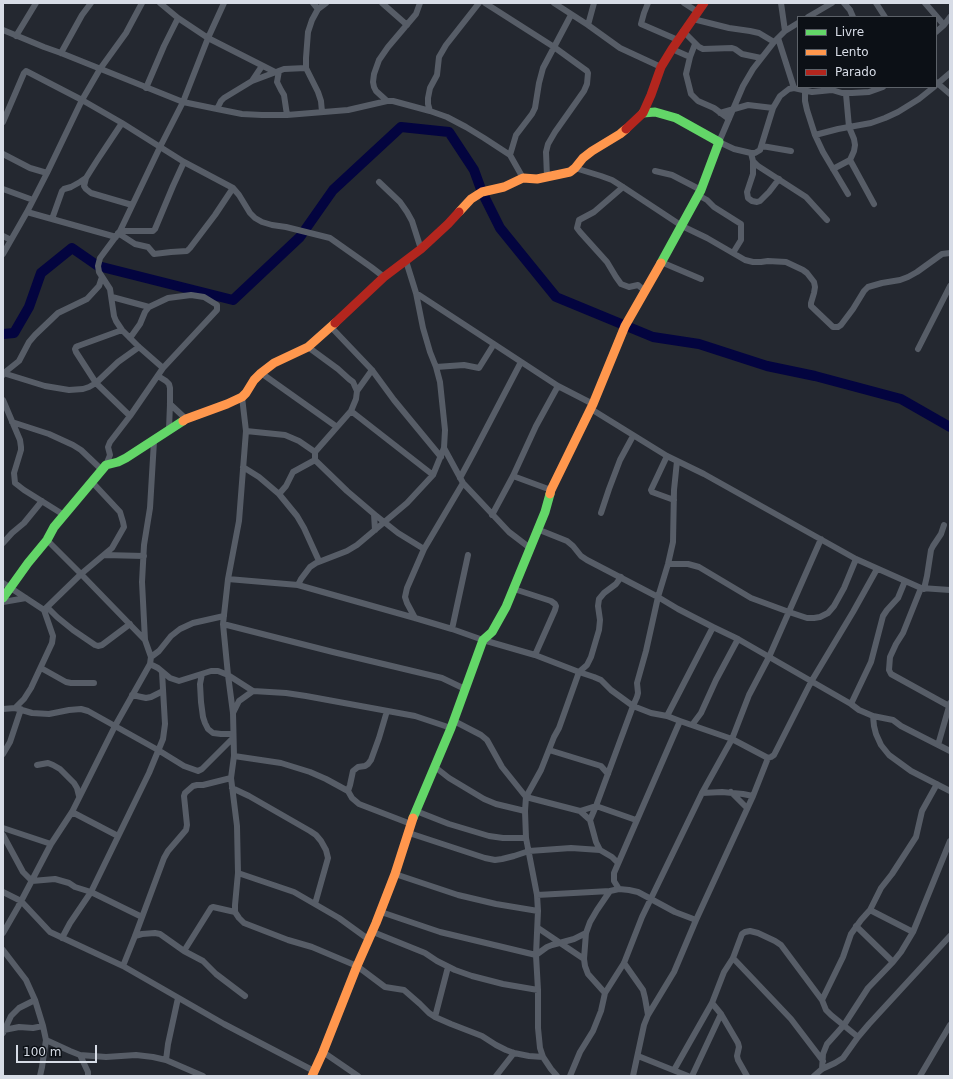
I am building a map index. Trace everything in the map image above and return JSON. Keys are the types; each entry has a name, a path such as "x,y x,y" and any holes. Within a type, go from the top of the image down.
{"street":[{"path":"16,36 36,3"},
{"path":"61,53 90,3"},
{"path":"3,254 27,212 82,100 100,69 126,33 142,3"},
{"path":"163,368 122,330 116,321 110,289 102,278 98,266 100,258 118,234 183,102 208,38 224,3"},
{"path":"313,3 318,9"},
{"path":"322,112 318,92 306,68 308,32 318,9 326,3"},
{"path":"382,3 407,25"},
{"path":"387,101 376,91 374,87 374,74 379,60 416,14 420,3"},
{"path":"430,111 428,98 430,88 437,75 439,57 446,45 479,3"},
{"path":"485,3 587,70 589,76 584,91 548,144 546,152 547,177"},
{"path":"554,3 620,48 661,67"},
{"path":"588,25 594,3"},
{"path":"648,3 641,24 678,40"},
{"path":"684,3 696,15 729,28 759,33 776,40 794,88"},
{"path":"104,467 118,462 154,441 186,419 242,397 261,372 274,363 308,347 384,277 422,249 476,195 482,192 504,187 523,178 537,179 570,172 592,150 620,134 643,113 661,67 683,31 704,3"},
{"path":"781,3 785,31"},
{"path":"810,16 832,3"},
{"path":"844,3 853,16"},
{"path":"876,3 884,16"},
{"path":"925,3 936,16"},
{"path":"163,4 178,18 208,38 262,66 277,71"},
{"path":"510,155 516,135 535,108 543,68 571,15"},
{"path":"937,17 944,25"},
{"path":"937,31 950,17"},
{"path":"146,88 178,18"},
{"path":"3,892 21,901 50,932 123,966 313,1073 381,912 416,811 452,724 484,640 492,632 506,607 545,512 551,490 592,406 625,326 700,192 743,86 761,58 776,40 785,31 797,23"},
{"path":"3,30 44,48 61,53 183,102 242,114 287,115 338,111 356,109 387,101 393,101 430,111 466,127 510,155 523,178"},
{"path":"683,31 699,47 706,49 732,48 742,54 761,58"},
{"path":"695,44 686,74 691,94 698,101 714,108 729,119"},
{"path":"672,49 690,57"},
{"path":"252,81 262,66"},
{"path":"217,109 224,98 252,81 277,71 291,68 306,68"},
{"path":"3,122 26,71 82,100 184,162 233,188 255,218 272,225 292,228 330,238 384,277"},
{"path":"277,71 277,82 284,95 287,115"},
{"path":"937,84 950,73"},
{"path":"937,86 950,94"},
{"path":"643,113 655,112 676,118 719,142 734,149 751,154 760,150 773,108 780,96 789,89 794,88 812,92 819,89 832,90 846,94 869,92 879,88"},
{"path":"816,135 871,123 885,118 898,112 932,88"},
{"path":"805,91 807,110 823,152 848,194"},
{"path":"833,169 850,160 854,151 855,145 849,127 846,94"},
{"path":"720,113 748,105 773,108"},
{"path":"122,124 86,178 84,186 91,193 132,205"},
{"path":"762,146 791,151"},
{"path":"3,154 30,168 47,173"},
{"path":"751,154 753,161 753,174 747,192 748,198 757,202 769,192 779,179"},
{"path":"850,160 874,204"},
{"path":"753,161 758,166 806,197 827,220"},
{"path":"118,234 128,231 153,232 184,162"},
{"path":"575,168 602,176 623,187 682,226 708,238 745,260 753,262 786,262 803,270 814,282 815,287 810,303 811,306 833,327 838,327 841,325 868,287 908,278 942,254 950,253"},
{"path":"655,171 672,175 700,192 714,207 741,224 741,237 733,253"},
{"path":"52,219 62,191 86,178"},
{"path":"379,182 400,202 407,212 412,221 422,249"},
{"path":"623,187 594,212 579,220 578,228 607,262 621,284 629,287 638,285 645,290"},
{"path":"3,188 33,200"},
{"path":"27,212 118,234 132,242 148,247 154,254 187,250 190,248 233,188"},
{"path":"128,231 132,242"},
{"path":"3,236 11,240"},
{"path":"298,585 310,567 319,561 347,551 357,545 408,503 432,475 444,448 445,430 440,382 423,328 416,293 406,261"},
{"path":"661,262 701,279"},
{"path":"3,374 19,361 29,342 35,335 58,313 87,299 99,286 102,278"},
{"path":"918,349 950,286"},
{"path":"416,293 667,456 711,478 856,559 877,569 922,588 950,590"},
{"path":"3,598 7,585 47,540 54,527 64,514 104,467 110,456 108,447 110,442 163,368 217,310 217,305 204,297 191,295 168,298 149,307 140,324 130,338"},
{"path":"112,297 149,307"},
{"path":"331,327 372,370 394,400 441,456"},
{"path":"122,330 76,347 76,352 96,383 130,416"},
{"path":"436,367 464,365 479,368 494,344"},
{"path":"3,374 45,386 69,390 89,387 96,383 118,362 139,347"},
{"path":"308,347 353,382 357,391"},
{"path":"415,618 405,597 410,580 424,549 462,480 474,452 521,362"},
{"path":"372,370 357,391 356,399 351,411 315,452 315,460 347,491 385,523 405,538 424,549"},
{"path":"261,372 337,428"},
{"path":"158,376 169,384 170,388 169,430"},
{"path":"492,515 513,476 536,426 558,386"},
{"path":"242,397 246,431 239,521 228,579 223,624 232,713 234,756 231,778 237,826 238,873 235,902 236,912 244,923 288,940 312,947 357,966 385,987 404,990 435,1017 482,1036 496,1045 514,1053 543,1057"},
{"path":"3,400 21,447 14,473 15,483 17,486 64,514"},
{"path":"170,404 186,419"},
{"path":"351,411 432,475"},
{"path":"12,422 50,434 73,445 104,467"},
{"path":"246,431 284,435 299,441 315,452"},
{"path":"601,513 620,460 634,436"},
{"path":"3,933 51,844 72,812 115,726 150,664 151,657 145,640 142,582 144,544 150,508 154,441"},
{"path":"444,448 462,480 492,515 509,532 530,548"},
{"path":"667,456 651,490 652,492 674,500"},
{"path":"279,494 286,486 293,472 315,460"},
{"path":"590,820 637,697 637,683 673,542 677,461"},
{"path":"243,467 259,477 279,494 297,516 319,561"},
{"path":"513,476 551,490"},
{"path":"46,609 81,574 112,548 124,527 118,509 92,482"},
{"path":"3,543 24,523 42,501"},
{"path":"374,514 375,530"},
{"path":"938,745 950,704 891,674 889,670 890,656 903,633 927,576 932,546 941,534 944,525"},
{"path":"538,529 567,541 581,556 587,560 678,609 738,639 859,710 873,716 893,720 950,751"},
{"path":"570,1076 580,1052 601,1011 605,993 624,963 651,899 702,793 732,739 749,695 790,612 821,539"},
{"path":"47,540 145,640"},
{"path":"104,555 144,556"},
{"path":"452,629 468,555"},
{"path":"668,564 688,564 699,567 751,598 807,618 814,618 828,613 834,606 856,559"},
{"path":"633,1076 644,1026 648,1015 674,972 696,920 753,796 768,758 774,755 811,682 850,618 877,569"},
{"path":"557,1076 550,1069 540,1048 536,955 538,911 537,895 526,838 526,797 541,770 563,718 579,672 587,665 591,656 599,630 599,598 604,592 616,584 621,577"},
{"path":"228,579 298,585 415,618 535,655 601,680 611,690 633,706 651,713 667,716 732,739 768,758"},
{"path":"851,704 871,662 883,616 886,610 898,598 905,581"},
{"path":"7,585 46,609 73,630 98,646 102,646 130,624"},
{"path":"514,589 551,601 556,606 535,655"},
{"path":"3,602 26,598"},
{"path":"3,754 10,742 18,709 40,668 53,639 46,609"},
{"path":"151,657 171,636 180,629 193,623 224,616"},
{"path":"223,624 442,678 465,689"},
{"path":"667,716 713,627"},
{"path":"692,725 701,713 716,680 738,639"},
{"path":"150,664 170,678 179,681 211,671 218,671 228,675 253,691 306,696 415,716 452,724 481,735 488,740 497,760 526,797 580,811 590,820 596,842 600,850 618,863"},
{"path":"40,668 66,682 94,683"},
{"path":"62,938 91,892 149,773 163,739 165,729 162,672"},
{"path":"202,674 200,684 203,717 205,723 212,733 233,736"},
{"path":"132,695 146,698 151,697 163,690"},
{"path":"232,713 239,701 253,691"},
{"path":"3,709 18,709 32,713 49,714 69,710 88,711 184,766 198,771 202,769 233,736"},
{"path":"348,791 353,771 358,767 365,766 371,760 387,711"},
{"path":"873,716 876,734 889,755 911,771 950,791"},
{"path":"619,889 613,877 614,873 680,721"},
{"path":"549,750 600,766 608,774"},
{"path":"234,756 281,763 326,779 348,791 352,798 359,804 410,828 485,858 494,860 502,859 529,850 571,848 600,850"},
{"path":"37,765 48,763 60,770 74,783 79,796"},
{"path":"434,767 449,778 496,804 525,812"},
{"path":"123,966 164,858 186,830 185,792 193,786 231,778"},
{"path":"822,1000 843,957 851,934 870,910 881,888 892,874 916,836 922,811 937,784"},
{"path":"232,788 249,796 310,831 321,841 328,858 315,904"},
{"path":"702,793 731,792 753,796"},
{"path":"731,792 747,808"},
{"path":"580,811 596,806 636,820"},
{"path":"416,811 449,824 489,836 526,838"},
{"path":"72,812 118,836"},
{"path":"3,828 51,844"},
{"path":"3,835 23,872 32,881"},
{"path":"822,1069 823,1054 827,1044 844,1025 868,988 894,962 901,952 920,915 950,841"},
{"path":"238,873 294,892 370,936 425,953 455,970 478,978 538,990"},
{"path":"395,874 458,895 496,904 538,911"},
{"path":"32,881 54,879 69,883 142,917"},
{"path":"537,895 610,891 619,889 629,890 638,892 675,912 696,920"},
{"path":"605,993 588,974 584,959 584,946 586,933 590,922 610,891"},
{"path":"184,951 211,908 213,907 236,912"},
{"path":"870,910 912,932"},
{"path":"381,912 440,932 536,955 547,947 574,939 586,933"},
{"path":"856,926 894,962"},
{"path":"538,928 584,959"},
{"path":"674,1070 712,1003 724,972 733,958 742,934 750,931 758,933 781,945 822,1000 826,1010 858,1037"},
{"path":"135,936 149,933 160,934 203,962 245,996"},
{"path":"814,1076 822,1069 842,1058 858,1037 950,936"},
{"path":"3,950 26,980 35,1000 43,1026 46,1040 40,1076"},
{"path":"733,958 791,1020 823,1061"},
{"path":"624,963 643,990 648,1015"},
{"path":"435,1017 448,967"},
{"path":"166,1060 178,998"},
{"path":"4,1032 11,1016 19,1008 35,1000"},
{"path":"712,1003 721,1014 738,1043 738,1060 747,1076"},
{"path":"692,1076 721,1014"},
{"path":"920,1076 950,1025"},
{"path":"4,1032 19,1027 33,1028 43,1026"},
{"path":"46,1040 70,1052 80,1055 106,1057 136,1055 154,1057 166,1060 203,1076"},
{"path":"323,1052 355,1075"},
{"path":"496,1076 514,1053"},
{"path":"80,1055 88,1072 88,1076"},
{"path":"638,1056 688,1076"}],"waterway":[{"path":"3,334 14,333 29,307 41,273 72,248 98,266 233,300 300,237 333,190 401,127 449,132 474,170 482,192 500,228 556,297 653,337 699,344 767,366 815,376 901,399 950,427"}],"traffic: fast":[{"path":"643,113 655,112 676,118 719,142 701,190 661,263"},
{"path":"3,598 28,563 47,540 54,527 106,465 126,458 183,421"},
{"path":"413,818 451,728 483,640 492,632 506,607 545,512 550,494"}],"traffic: slow":[{"path":"459,212 471,199 482,192 504,187 523,178 537,179 570,172 592,151 626,129"},
{"path":"550,494 593,404 625,326 661,263"},
{"path":"183,421 242,397 261,373 274,363 308,347 335,323"},
{"path":"312,1076 376,923 395,874 413,818"}],"traffic: jam":[{"path":"626,129 643,113 661,67 704,3"},
{"path":"335,323 384,277 421,249 459,212"}]}
